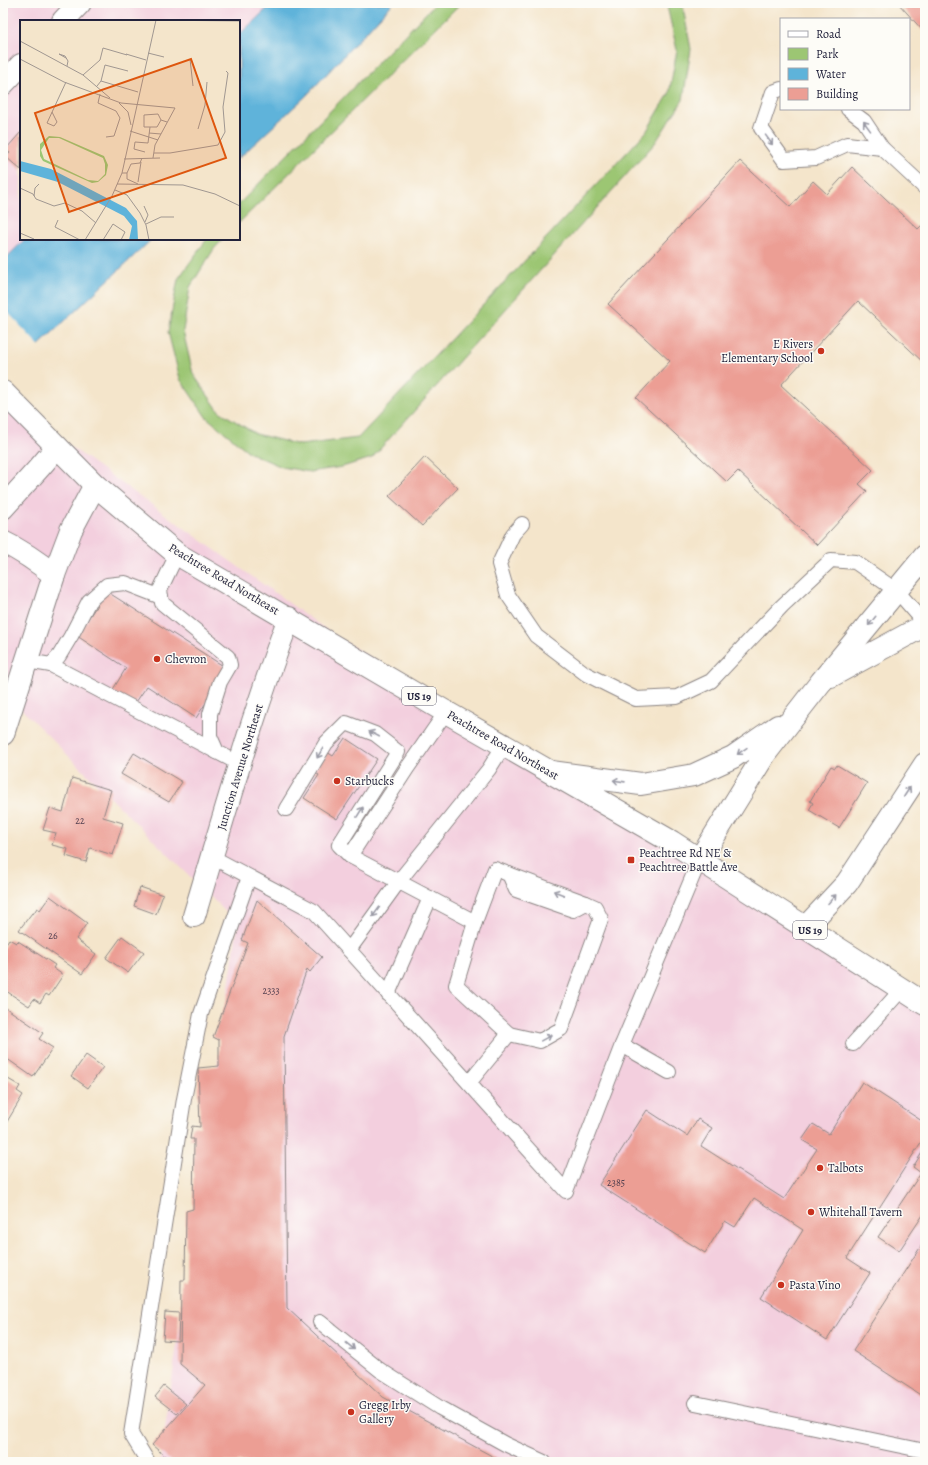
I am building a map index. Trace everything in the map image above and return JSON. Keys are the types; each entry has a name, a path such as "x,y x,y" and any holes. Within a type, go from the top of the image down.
{"main road":[{"path":"63,20 80,3"},
{"path":"3,84 20,66"},
{"name":"Peachtree Road Northeast","path":"9,398 95,485 178,554 289,618 446,712 700,859 925,1004"},
{"path":"3,508 57,447"},
{"path":"3,734 54,575 71,530 95,485"},
{"path":"3,542 25,553 54,575"},
{"path":"700,859 765,754 925,556"},
{"name":"Junction Avenue Northeast","path":"194,916 240,764 277,649 289,618"},
{"path":"822,682 925,624"},
{"path":"551,772 641,784 694,775 733,757 797,713"},
{"path":"806,927 847,883 925,764"}],"lane":[{"path":"780,89 773,92 761,128 784,160 816,158 846,144 882,148"},
{"path":"849,110 864,121 882,148 925,188"},
{"path":"522,524 513,534 499,564 508,595 536,636 586,674 636,699 677,698 711,681 782,606 831,560 854,562 897,591 925,624"},
{"path":"178,554 160,590 162,603 228,657 230,665 220,682 210,714 210,736 217,752"},
{"path":"51,665 71,636 89,600 108,585 125,583 161,597"},
{"path":"27,661 51,665 240,764"},
{"path":"350,856 446,712"},
{"path":"286,809 326,743 346,723 375,734 398,752 339,846 350,856 475,922"},
{"path":"349,950 399,881 489,769 504,745"},
{"path":"212,857 314,911 566,1191 622,1045 700,859"},
{"path":"495,869 595,907 601,919 561,1029 540,1041 509,1034 456,985 475,922 495,869"},
{"path":"148,1462 131,1434 184,1099 201,1014 249,877"},
{"path":"388,994 430,898"},
{"path":"853,1044 902,989"},
{"path":"469,1083 509,1034"},
{"path":"622,1045 669,1072"},
{"path":"320,1322 380,1370 446,1412 505,1444 544,1462"},
{"path":"695,1403 925,1451"}],"shaded area":[{"path":"3,3 284,3 240,47 240,20 20,20 20,240 44,240 3,280"},
{"path":"3,379 46,429 335,636 925,997 925,1462 160,1462 238,924 3,691"}],"green space":[{"path":"436,3 461,3 240,222 240,203"},
{"path":"665,3 682,3 691,49 683,100 655,143 372,458 342,467 310,472 282,467 250,453 206,417 180,379 168,332 178,279 206,240 222,240 214,249 190,287 183,331 193,374 219,411 256,434 300,445 358,438 646,132 669,94 677,50"}],"water":[{"path":"273,3 393,3 306,96 240,157 240,34"},
{"path":"24,240 151,240 3,379 3,261"}],"pier":[{"path":"3,307 40,347 3,381"}],"building":[{"path":"898,3 925,3 925,33"},
{"path":"20,133 20,169 6,157 10,153 6,149"},
{"path":"740,161 790,207 813,181 827,194 852,167 918,229 923,224 925,226 925,364 858,301 781,385 873,470 859,484 867,491 817,545 738,471 727,482 636,398 670,361 608,304"},
{"path":"425,457 458,488 422,526 389,496"},
{"path":"106,591 228,669 196,718 147,686 134,705 112,691 126,668 77,636"},
{"path":"345,738 377,759 337,819 304,798 319,775 314,772 327,752 333,756"},
{"path":"134,753 182,782 169,802 121,774"},
{"path":"837,765 867,783 839,828 809,810 813,803 810,801 831,766 835,768"},
{"path":"72,778 111,790 103,817 123,823 113,855 90,848 86,862 66,856 68,849 52,845 56,833 43,830 50,808 63,812"},
{"path":"140,887 163,895 156,914 134,906"},
{"path":"50,896 87,923 76,939 96,954 82,974 19,930 37,908 40,910"},
{"path":"257,900 322,957 310,972 307,969 284,1036 287,1308 383,1397 503,1462 172,1462 152,1445 205,1385 180,1364 181,1280 185,1280 186,1211 193,1209 194,1139 190,1139 192,1126 200,1127 198,1068 219,1066 219,1040 213,1037 248,943 242,940"},
{"path":"122,936 144,952 128,973 106,958"},
{"path":"9,939 16,943 18,941 55,965 53,968 63,975 49,996 46,994 40,1003 34,999 29,1006 3,989 3,948"},
{"path":"3,1006 43,1033 39,1039 53,1048 33,1077 3,1056"},
{"path":"86,1055 103,1067 88,1088 71,1076"},
{"path":"3,1076 20,1086 17,1091 23,1095 5,1125 3,1124"},
{"path":"862,1082 925,1123 925,1136 847,1258 870,1273 827,1340 761,1297 803,1230 754,1198 735,1227 725,1221 705,1253 599,1185 647,1110 687,1136 698,1119 712,1128 701,1146 784,1199 817,1149 802,1140 813,1124 829,1134"},
{"path":"925,1148 925,1212 899,1251 878,1237 921,1173 913,1167"},
{"path":"925,1240 925,1398 853,1351"},
{"path":"165,1312 179,1313 178,1341 163,1340"},
{"path":"164,1386 186,1404 177,1414 155,1397"}],"place":[{"name":"E Rivers Elementary School","path":"821,351"},
{"name":"Chevron","path":"157,659"},
{"name":"Starbucks","path":"337,781"},
{"name":"Peachtree Rd NE & Peachtree Battle Ave","path":"631,860"},
{"name":"Talbots","path":"820,1168"},
{"name":"Whitehall Tavern","path":"811,1212"},
{"name":"Pasta Vino","path":"781,1285"},
{"name":"Gregg Irby Gallery","path":"351,1412"}]}
